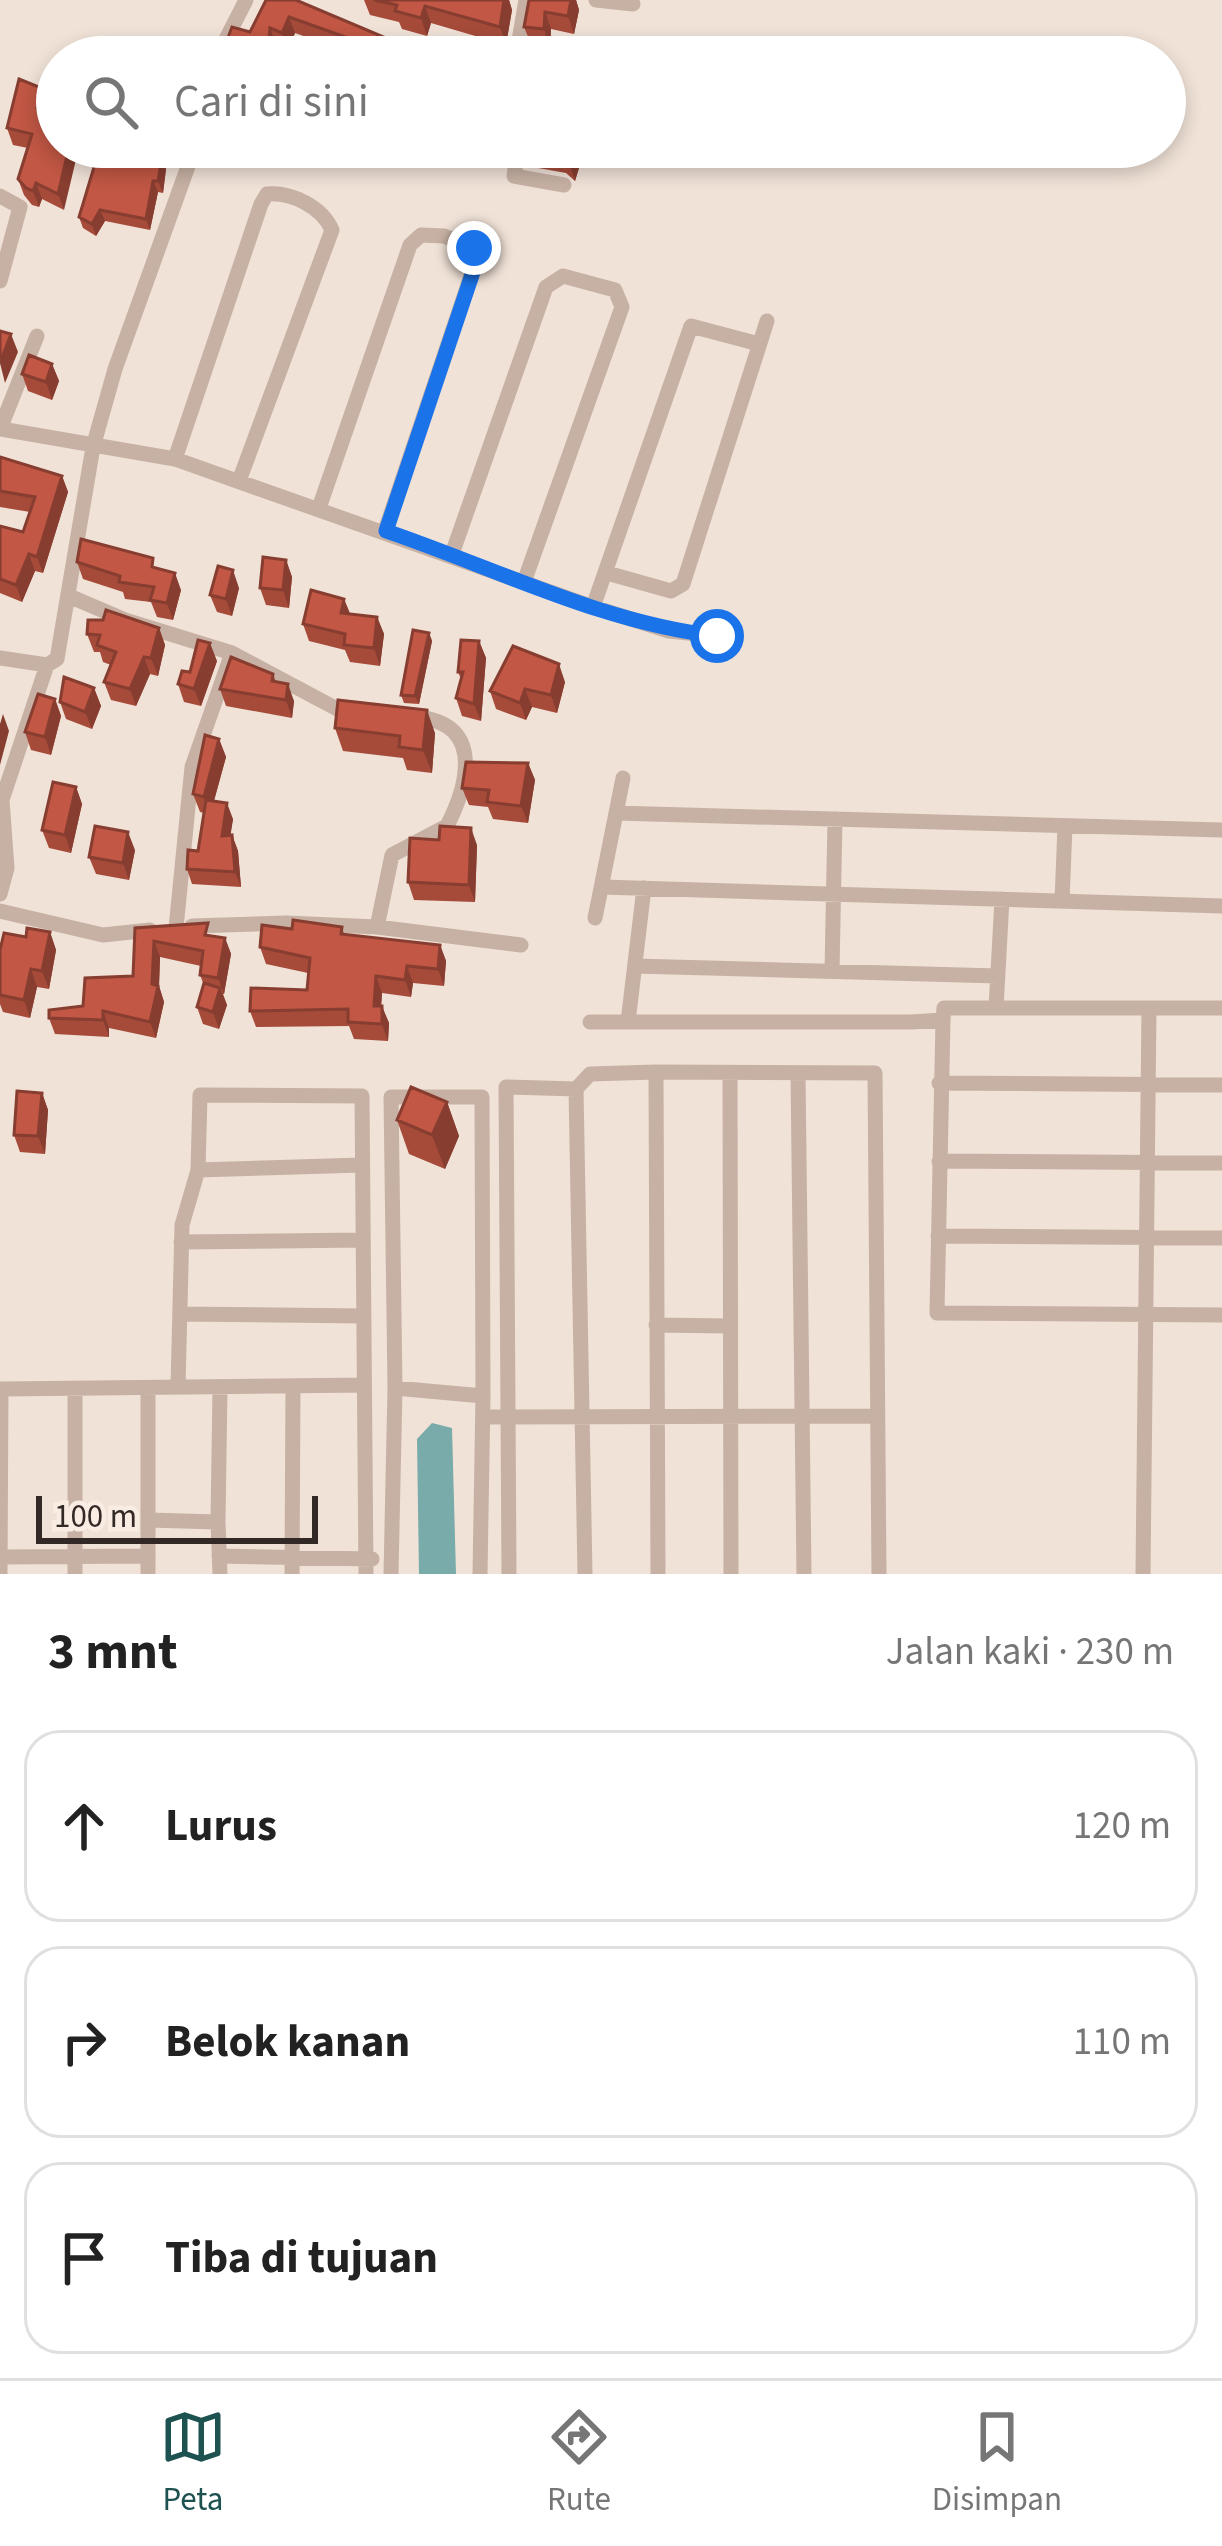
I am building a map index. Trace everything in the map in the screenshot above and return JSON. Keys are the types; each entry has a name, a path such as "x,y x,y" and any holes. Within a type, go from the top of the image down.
{"street":[{"path":"228,36 246,0"},
{"path":"520,36 526,0"},
{"path":"596,0 633,4"},
{"path":"0,658 47,665 57,659 93,447 115,369 187,168"},
{"path":"515,168 514,176 564,185"},
{"path":"175,459 261,204 267,194 286,194 319,212 332,230 239,481"},
{"path":"0,196 20,207 0,280"},
{"path":"319,508 410,245 421,235 444,236 469,245 478,255 386,531"},
{"path":"452,554 546,287 563,276 615,290 622,307 524,581"},
{"path":"607,573 671,591 682,584 767,321"},
{"path":"593,607 691,326 759,344"},
{"path":"37,336 1,429 175,459 593,607 669,631 717,636"},
{"path":"69,596 125,620 232,653 339,710 369,715"},
{"path":"176,928 192,767 232,653"},
{"path":"0,894 7,868 2,800 47,665"},
{"path":"377,927 392,855 447,826 466,763 465,746 451,726 437,718 392,716"},
{"path":"596,918 623,778"},
{"path":"616,813 1222,830"},
{"path":"832,971 835,819"},
{"path":"1062,901 1065,826"},
{"path":"602,887 1222,906"},
{"path":"628,1022 644,888"},
{"path":"996,1008 1002,899"},
{"path":"0,911 104,935 287,922 377,927 520,945"},
{"path":"635,966 998,976"},
{"path":"1222,1008 944,1008 937,1313 1222,1315"},
{"path":"1143,1574 1149,1008"},
{"path":"590,1022 943,1020"},
{"path":"656,1072 658,1574"},
{"path":"730,1072 731,1574"},
{"path":"584,1574 576,1089 590,1074 730,1072 875,1073 879,1574"},
{"path":"798,1073 804,1574"},
{"path":"939,1082 1222,1084"},
{"path":"509,1574 506,1087 576,1089"},
{"path":"178,1387 181,1241 198,1170 200,1095 362,1096 365,1566"},
{"path":"220,1556 292,1566 392,1566 391,1096 482,1097 479,1574"},
{"path":"938,1161 1222,1163"},
{"path":"198,1170 362,1165"},
{"path":"938,1236 1222,1238"},
{"path":"181,1241 363,1240"},
{"path":"180,1314 364,1316"},
{"path":"656,1324 729,1326"},
{"path":"0,1574 1,1389 364,1385"},
{"path":"292,1566 293,1386"},
{"path":"220,1387 220,1574"},
{"path":"75,1388 75,1565"},
{"path":"0,1557 75,1565 148,1565 148,1388"},
{"path":"395,1388 483,1396"},
{"path":"483,1417 878,1416"},
{"path":"148,1520 218,1522"}],"water":[{"path":"432,1423 452,1428 456,1574 419,1574 417,1439"}],"building":[{"path":"266,0 296,0 381,36 342,36 289,17 282,33 270,28 269,36 229,36 232,27 250,32"},
{"path":"374,0 504,0 500,27 425,6 421,18"},
{"path":"529,0 571,0 568,16 545,12 544,29 524,27"},
{"path":"19,79 36,86 36,168 64,168 58,194 36,183 33,191 18,179 32,134 7,128"},
{"path":"94,168 160,168 146,219 100,210 92,224 79,217"},
{"path":"0,331 11,334 0,363"},
{"path":"29,355 52,364 46,382 22,374"},
{"path":"0,457 62,476 37,557 29,554 16,585 0,579 0,526 23,532 35,497 0,491"},
{"path":"81,539 153,558 152,567 175,573 167,603 150,600 154,587 119,582 120,576 77,562"},
{"path":"263,557 286,560 283,590 260,588"},
{"path":"218,566 233,570 226,599 210,595"},
{"path":"311,590 344,599 341,613 377,617 374,648 344,645 345,634 303,624"},
{"path":"106,610 159,628 151,658 144,657 130,689 104,682 116,652 97,645 100,635 87,634 88,620 103,620"},
{"path":"413,630 429,633 415,696 401,695"},
{"path":"198,640 210,643 194,689 178,684 182,671 190,672"},
{"path":"461,640 479,641 474,704 456,698 463,672 458,672"},
{"path":"513,646 559,664 551,695 525,689 520,703 490,691"},
{"path":"231,657 273,674 272,681 288,684 286,700 220,689"},
{"path":"64,677 94,688 85,712 60,702"},
{"path":"38,694 55,699 45,737 25,732"},
{"path":"338,700 427,710 423,750 399,747 400,736 335,728"},
{"path":"205,735 219,739 204,797 193,794"},
{"path":"466,762 528,763 521,806 487,802 489,790 462,788"},
{"path":"53,782 76,787 65,835 42,830"},
{"path":"206,800 227,803 222,836 232,835 235,872 187,869 188,850 198,851"},
{"path":"95,826 128,832 123,863 89,857"},
{"path":"440,826 471,828 469,885 408,882 410,838 439,840"},
{"path":"293,920 342,927 341,934 440,945 438,969 407,966 405,980 376,976 374,1006 382,1006 382,1024 348,1022 348,1009 250,1011 251,988 307,990 310,958 260,947 262,925 292,929"},
{"path":"208,923 205,935 225,938 218,978 200,975 203,951 154,941 152,984 158,986 150,1022 103,1011 103,1020 49,1018 49,1010 83,1006 85,978 133,976 135,928"},
{"path":"27,928 50,932 42,971 31,969 24,1000 0,995 4,933 26,937"},
{"path":"204,983 220,988 213,1012 197,1007"},
{"path":"411,1087 447,1102 432,1135 397,1120"},
{"path":"17,1091 42,1093 38,1136 14,1135"}],"route":[{"path":"474,248 478,255 473,272 386,531 593,607 669,631 717,636"}]}
